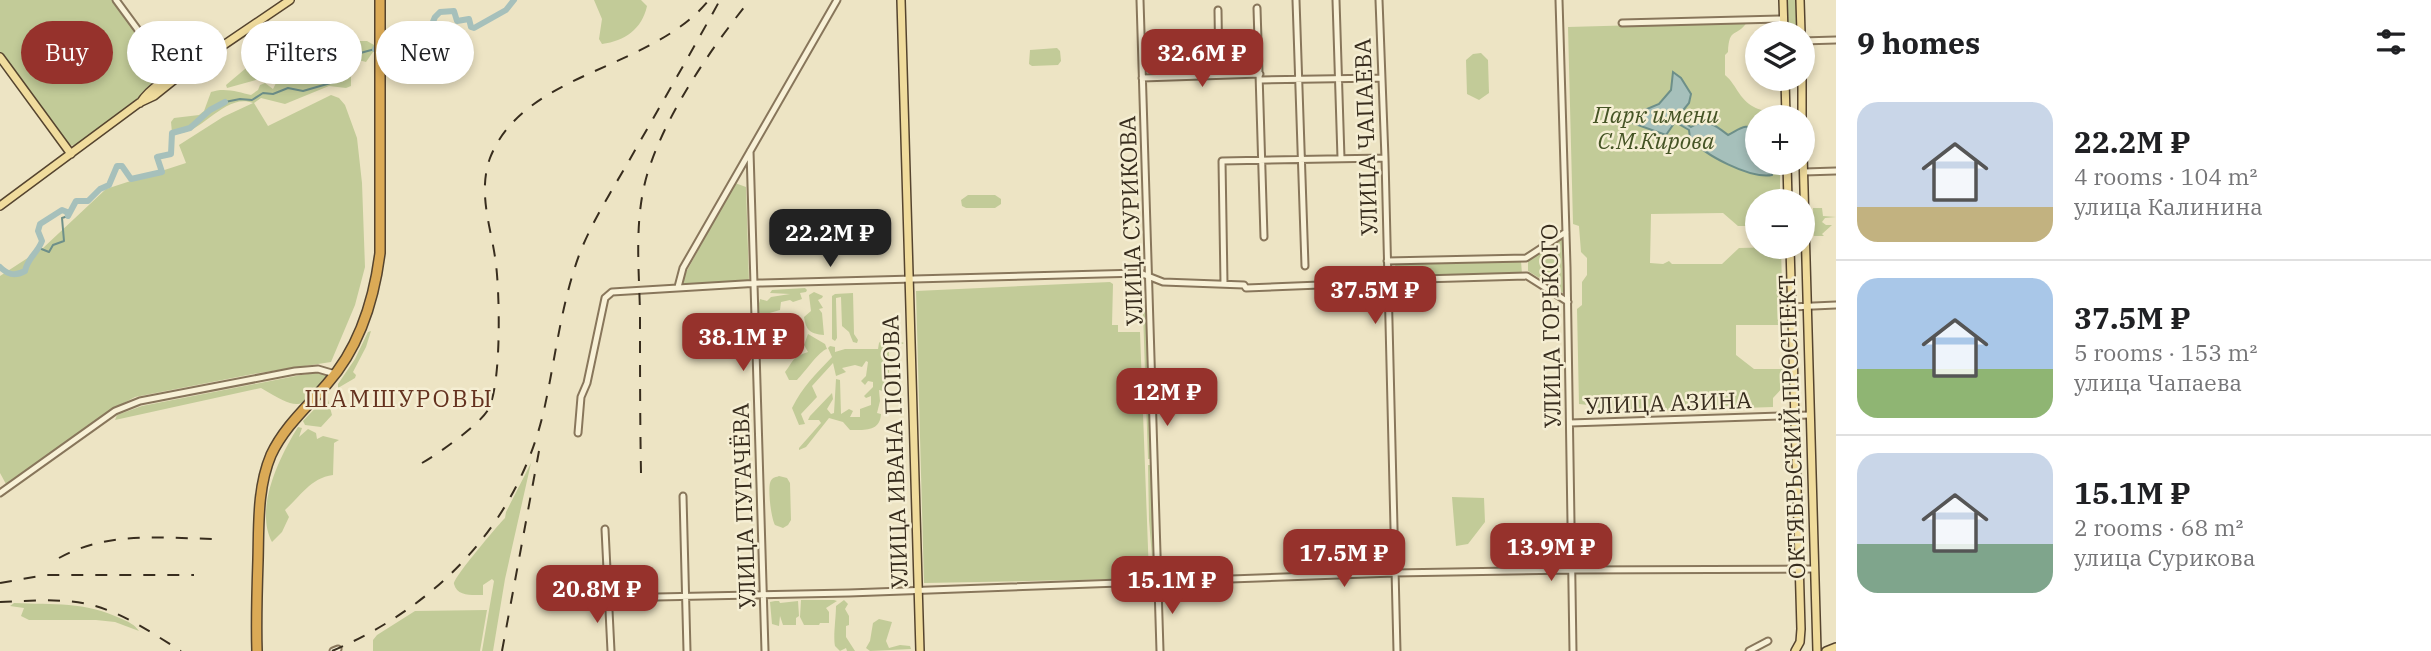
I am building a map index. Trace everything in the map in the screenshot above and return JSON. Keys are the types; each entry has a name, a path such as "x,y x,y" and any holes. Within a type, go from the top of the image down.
{"highway":[{"path":"383,0 383,21"},
{"path":"259,651 260,501 266,468 284,433 335,374 360,329 376,280 380,253 382,84"},
{"path":"260,577 265,501 275,457 292,430 344,369 365,329 378,292 385,243 383,84"}],"main road":[{"path":"227,43 290,0"},
{"name":"УЛИЦА ИВАНА ПОПОВА","path":"901,0 920,651"},
{"path":"1783,0 1783,19"},
{"path":"1800,0 1801,21"},
{"path":"0,57 71,154"},
{"path":"0,206 139,103 146,94 164,84"},
{"name":"ОКТЯБРЬСКИЙ ПРОСПЕКТ","path":"1804,175 1816,647"},
{"name":"ОКТЯБРЬСКИЙ ПРОСПЕКТ","path":"1790,259 1801,629 1800,642 1795,651"},
{"path":"1816,647 1825,651 1836,647"}],"street":[{"path":"116,0 132,21"},
{"path":"678,287 683,268 837,0"},
{"name":"УЛИЦА СУРИКОВА","path":"1140,0 1160,651"},
{"path":"1296,0 1305,266"},
{"path":"1336,0 1341,158"},
{"name":"УЛИЦА ЧАПАЕВА","path":"1379,0 1397,651"},
{"name":"УЛИЦА ГОРЬКОГО","path":"1559,0 1568,302 1573,651"},
{"path":"1257,8 1264,237"},
{"path":"1218,10 1219,75"},
{"path":"1622,23 1783,19"},
{"path":"1815,41 1836,40"},
{"path":"1142,78 1219,75 1299,80 1381,78"},
{"name":"УЛИЦА ПУГАЧЁВА","path":"750,151 765,651"},
{"path":"1224,283 1222,161 1385,158"},
{"path":"1815,172 1836,171"},
{"path":"1387,261 1527,263 1566,232"},
{"path":"1527,263 1527,275"},
{"path":"578,433 581,397 587,383 606,297 612,292 754,284 1140,272 1163,282 1224,283 1244,285 1247,288 1320,285"},
{"path":"1387,279 1527,275 1568,302"},
{"path":"1791,307 1836,305"},
{"path":"0,493 104,417 140,401 295,371 318,369 335,374"},
{"name":"УЛИЦА АЗИНА","path":"1570,423 1809,415"},
{"path":"682,495 687,651"},
{"path":"605,529 611,651"},
{"path":"609,598 1394,573 1814,569"},
{"path":"1749,651 1768,641"}],"green space":[{"path":"0,0 114,0 129,21 127,21 127,84 157,84 75,145 69,146 23,84 113,84 113,21 21,21 21,81 0,52"},
{"path":"594,0 641,0 647,6 637,27 625,37 602,44 599,39 602,19"},
{"path":"1786,0 1797,0 1796,21 1787,21"},
{"name":"Парк имени С.М.Кирова","path":"1745,22 1730,39 1725,55 1725,75 1751,105 1745,105 1745,175 1780,175 1780,189 1745,189 1745,226 1738,226 1723,213 1651,214 1650,263 1663,264 1669,261 1672,264 1722,264 1739,248 1745,248 1745,259 1781,259 1783,325 1736,325 1736,355 1754,369 1784,369 1785,385 1773,398 1773,407 1590,413 1588,405 1579,404 1577,309 1582,305 1582,282 1587,275 1587,258 1581,252 1579,226 1573,224 1568,27"},
{"path":"362,41 374,45 375,49 366,62 362,61"},
{"path":"1057,48 1061,61 1058,65 1029,64 1030,50"},
{"path":"1481,53 1488,60 1489,93 1479,100 1467,94 1466,60 1473,54"},
{"path":"241,72 242,84 227,88 226,85"},
{"path":"262,84 273,89 276,84 351,84 346,88 329,86 285,104 261,98 254,103 268,126 331,95 339,98 345,105 357,138 362,183 365,267 355,305 331,362 135,397 109,411 6,484 0,473 0,276 43,248 106,189 186,163 179,145 223,117 253,103 242,101 232,104 192,129 172,133 171,122 174,118 199,115 204,111 211,92 226,90 251,95"},
{"path":"735,183 746,187 749,283 684,285 684,276"},
{"path":"968,195 995,195 1001,199 1001,204 995,208 966,208 962,206 961,200"},
{"path":"1815,208 1822,208 1823,216 1836,217 1825,218 1822,222 1832,225 1822,234 1824,236 1815,236"},
{"path":"1560,238 1563,293 1528,271 1528,259"},
{"path":"1521,261 1522,274 1396,277 1395,264"},
{"path":"1110,282 1113,284 1112,325 1118,325 1118,332 1140,332 1148,578 1139,576 1125,579 924,583 916,291"},
{"path":"805,288 806,292 800,293 802,299 781,302 780,310 766,314 763,318 757,312 760,299 767,301 771,297 790,294 770,293 772,290"},
{"path":"814,292 823,296 818,300 823,308 819,309 822,313 824,335 810,330 804,317 811,311 809,295"},
{"path":"853,293 854,334 857,343 853,342 849,332 842,326 841,297 836,298 835,341 832,339 832,296"},
{"path":"1146,311 1151,410 1150,459 1143,312"},
{"path":"371,331 353,372 355,378 338,388 368,332"},
{"path":"808,334 825,344 827,349 797,380 789,380 785,372 796,358 808,352 804,345"},
{"path":"885,336 904,343 894,348 889,347 889,380 885,382 883,391 879,390 877,413 881,414 878,424 870,429 850,430 843,422 829,418 806,447 799,450 821,423 819,420 808,420 810,416 832,393 833,399 827,409 831,414 834,413 836,379 840,380 841,414 849,409 853,411 850,417 860,417 860,409 871,405 871,396 864,396 873,387 873,382 868,381 865,385 861,381 866,376 868,362 862,367 855,365 842,368 846,372 836,376 833,363 812,386 817,397 801,414 805,424 799,425 792,408 805,387 832,357 828,348 835,347 835,352 845,349 878,349"},
{"path":"322,372 331,376 312,396 299,404 285,401 261,388 115,420 117,415 142,406"},
{"path":"327,396 332,415 321,427 305,425 303,421"},
{"path":"298,427 302,428 299,437 308,429 316,433 317,439 323,436 339,440 334,443 333,475 306,488 285,510 289,517 282,532 272,542 267,528 268,498 277,467"},
{"path":"531,463 505,579 493,651 482,651 494,581 492,579 483,585 483,595 462,593 454,584 468,562 505,518"},
{"path":"1148,465 1151,465 1153,570 1149,520"},
{"path":"773,478 787,478 790,483 791,520 783,528 775,525 772,517 769,487"},
{"path":"1452,497 1484,498 1485,522 1468,544 1456,546"},
{"path":"801,600 837,601 826,608 829,612 829,623 804,625 800,617"},
{"path":"844,600 848,604 845,609 849,616 846,637 855,651 847,651 846,648 840,651 835,646 836,606"},
{"path":"798,601 799,616 796,618 796,625 783,625 780,616 779,626 772,624 770,602"},
{"path":"14,603 95,609 127,621 139,631 115,622 96,620 29,620 21,616 24,608 10,606"},
{"path":"487,610 480,651 373,651 373,640 377,635 415,611"},
{"path":"879,619 892,622 886,641 889,648 900,645 910,646 911,649 870,651 866,648 873,623"}],"water":[{"path":"1673,72 1681,78 1691,94 1689,103 1680,114 1681,120 1691,127 1706,122 1728,135 1745,127 1745,171 1706,152 1690,138 1689,130 1675,122 1666,135 1632,123 1635,114 1659,104 1671,90"}],"waterway":[{"path":"375,49 398,48 402,43 405,46 404,52 407,53 425,41 435,17 440,12 454,11 457,21 469,19 471,27 474,28 506,10 514,0"},
{"path":"225,102 252,100 263,93 273,94 288,88 303,91 334,82 337,80 338,64 353,55 375,49"},
{"path":"0,267 11,274 25,271 42,241 38,231 40,224 62,210 67,212 68,216 76,201 88,201 100,189 109,185 117,166 122,166 131,179 162,172 157,157 171,154 172,133 190,128 210,110 225,102"},
{"path":"39,248 49,252 53,245 64,241 62,218 68,216"}],"railway":[{"path":"422,463 476,423 488,410 493,397 498,359 498,290 485,183 490,158 507,129 530,107 559,88 655,42 684,24 709,0"},
{"path":"332,651 406,610 439,585 468,556 515,489 532,451 544,410 564,309 581,250 599,212 720,0"},
{"path":"641,473 638,244 643,192 655,152 677,106 720,39 750,0"},
{"path":"502,651 539,451"},
{"path":"59,558 77,549 116,540 156,537 216,539"},
{"path":"0,583 45,575 194,575"},
{"path":"0,602 55,600 88,604 125,618 181,651"}],"district":[{"name":"ШАМШУРОВЫ","path":"399,398"}]}
